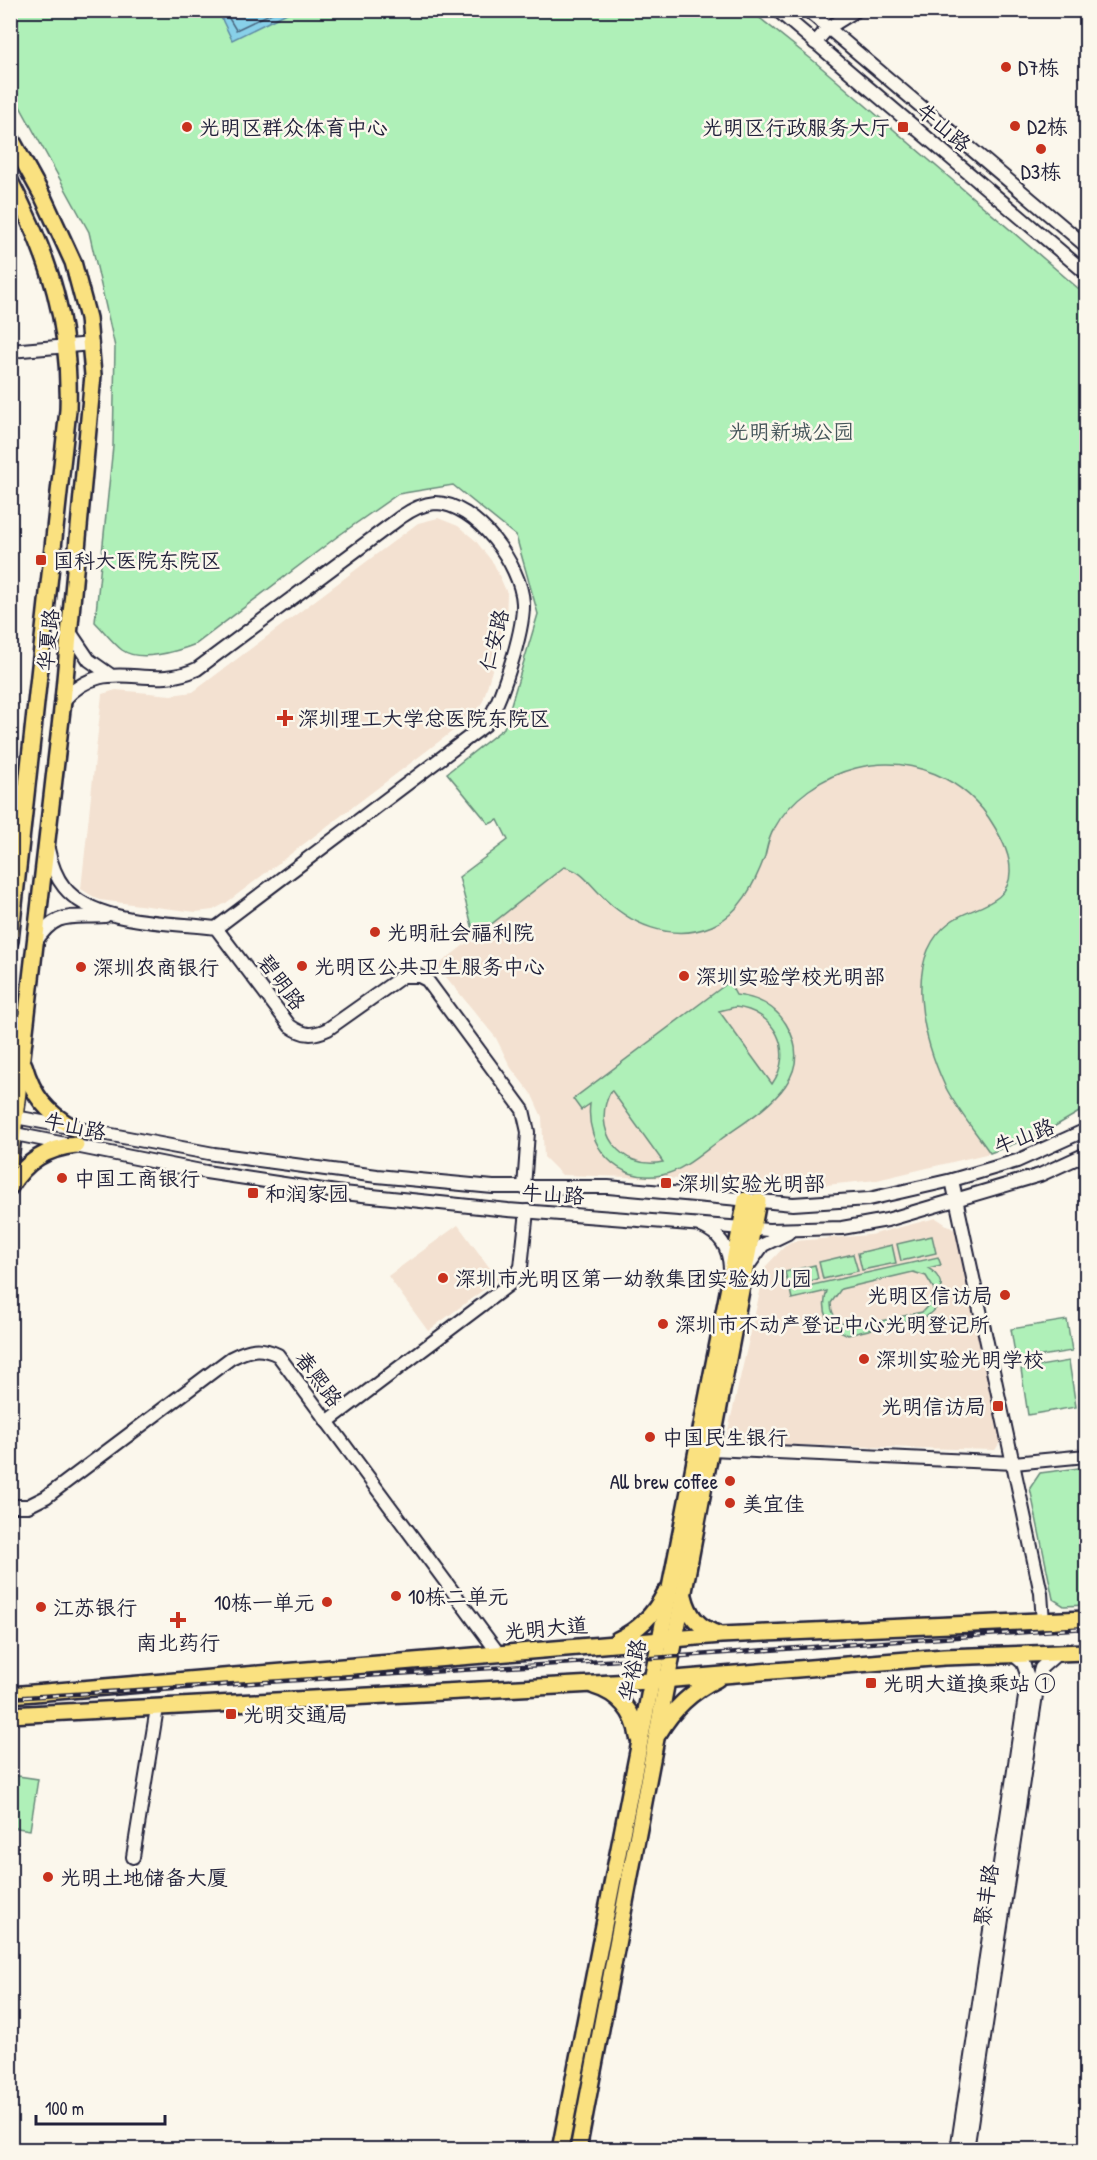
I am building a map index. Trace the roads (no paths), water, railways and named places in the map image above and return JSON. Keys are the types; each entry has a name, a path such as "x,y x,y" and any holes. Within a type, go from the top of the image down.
{"main road":[{"name":"华夏路","path":"10,137 44,197 73,262 92,344 93,404 63,701 13,1117 10,1161"},
{"name":"华夏路","path":"10,181 41,247 53,279 68,346 68,410 10,941"},
{"path":"22,1056 38,1100 55,1117 74,1128"},
{"path":"10,1187 36,1157 54,1148 76,1145"},
{"name":"华裕路","path":"667,1639 669,1585 748,1228 752,1200"},
{"name":"华裕路","path":"578,2150 658,1680 667,1639 684,1593 711,1449 736,1278"},
{"path":"602,1645 629,1634 644,1623 658,1606 669,1585"},
{"path":"684,1593 694,1619 701,1626 721,1635"},
{"name":"光明大道","path":"10,1695 721,1635 1086,1619"},
{"path":"10,1715 582,1685 944,1658 1086,1652"},
{"path":"582,1685 606,1690 619,1700 647,1741 696,1690 726,1675"},
{"path":"10,1690 31,1694"},
{"path":"10,1722 30,1714"},
{"name":"华裕路","path":"560,2150 647,1741"}],"street":[{"name":"牛山路","path":"777,10 1086,273"},
{"name":"牛山路","path":"807,10 1086,246"},
{"path":"815,43 828,28 857,10"},
{"path":"1075,263 1086,255"},
{"path":"10,351 92,344"},
{"name":"仁安路","path":"63,701 78,686 109,674 160,678 179,676 197,669 401,517 426,505 435,503 455,508 475,521 502,550 518,579 523,602 520,626 496,708 485,725 216,928"},
{"path":"70,632 89,660 109,674"},
{"path":"10,813 28,784"},
{"path":"10,845 19,862"},
{"path":"46,846 53,868 64,887 82,903 112,915"},
{"path":"35,944 46,928 60,918 112,915 216,928"},
{"name":"碧明路","path":"216,928 290,1026 306,1035 328,1029 403,976 419,976 427,980 523,1110 528,1132 524,1188"},
{"name":"牛山路","path":"13,1117 214,1154 365,1174 524,1188 608,1187 793,1204 836,1203 869,1199 952,1180 1017,1161 1086,1130"},
{"name":"牛山路","path":"12,1133 142,1160 344,1193 527,1212 804,1230 859,1226 957,1200 1040,1175 1086,1154"},
{"path":"952,1180 1041,1593 1043,1622"},
{"path":"327,1422 511,1283 521,1267 527,1212"},
{"path":"691,1223 710,1230 722,1241 736,1278"},
{"path":"736,1278 763,1245 779,1236 804,1230"},
{"name":"春熙路","path":"10,1506 28,1506 46,1497 231,1358 246,1350 262,1348 278,1355 499,1654"},
{"path":"711,1449 1014,1463 1086,1456"},
{"name":"聚丰路","path":"968,2150 1039,1675 1041,1668 1057,1654"},
{"name":"聚丰路","path":"957,2150 1028,1677 1023,1663 1015,1656"},
{"path":"133,1857 157,1708"}],"water":[{"path":"291,10 232,40 218,11"}],"railway":[{"path":"10,1698 668,1657 1086,1628"}],"place":[{"name":"D7栋","path":"1006,67"},
{"name":"D2栋","path":"1015,126"},
{"name":"光明区群众体育中心","path":"187,127"},
{"name":"光明区行政服务大厅","path":"903,127"},
{"name":"D3栋","path":"1041,149"},
{"name":"国科大医院东院区","path":"41,560"},
{"name":"深圳理工大学总医院东院区","path":"285,718"},
{"name":"光明社会福利院","path":"375,932"},
{"name":"光明区公共卫生服务中心","path":"302,966"},
{"name":"深圳农商银行","path":"81,967"},
{"name":"深圳实验学校光明部","path":"684,976"},
{"name":"中国工商银行","path":"62,1178"},
{"name":"深圳实验光明部","path":"666,1183"},
{"name":"和润家园","path":"253,1193"},
{"name":"深圳市光明区第一幼教集团实验幼儿园","path":"443,1278"},
{"name":"光明区信访局","path":"1005,1295"},
{"name":"深圳市不动产登记中心光明登记所","path":"663,1324"},
{"name":"深圳实验光明学校","path":"864,1359"},
{"name":"光明信访局","path":"998,1406"},
{"name":"中国民生银行","path":"650,1437"},
{"name":"All brew coffee","path":"730,1481"},
{"name":"美宜佳","path":"730,1503"},
{"name":"10栋二单元","path":"396,1596"},
{"name":"10栋一单元","path":"327,1602"},
{"name":"江苏银行","path":"41,1607"},
{"name":"南北药行","path":"178,1620"},
{"name":"光明大道换乘站 ①","path":"871,1683"},
{"name":"光明交通局","path":"231,1714"},
{"name":"光明土地储备大厦","path":"48,1877"}],"park label":[{"name":"光明新城公园","path":"791,431"}]}
